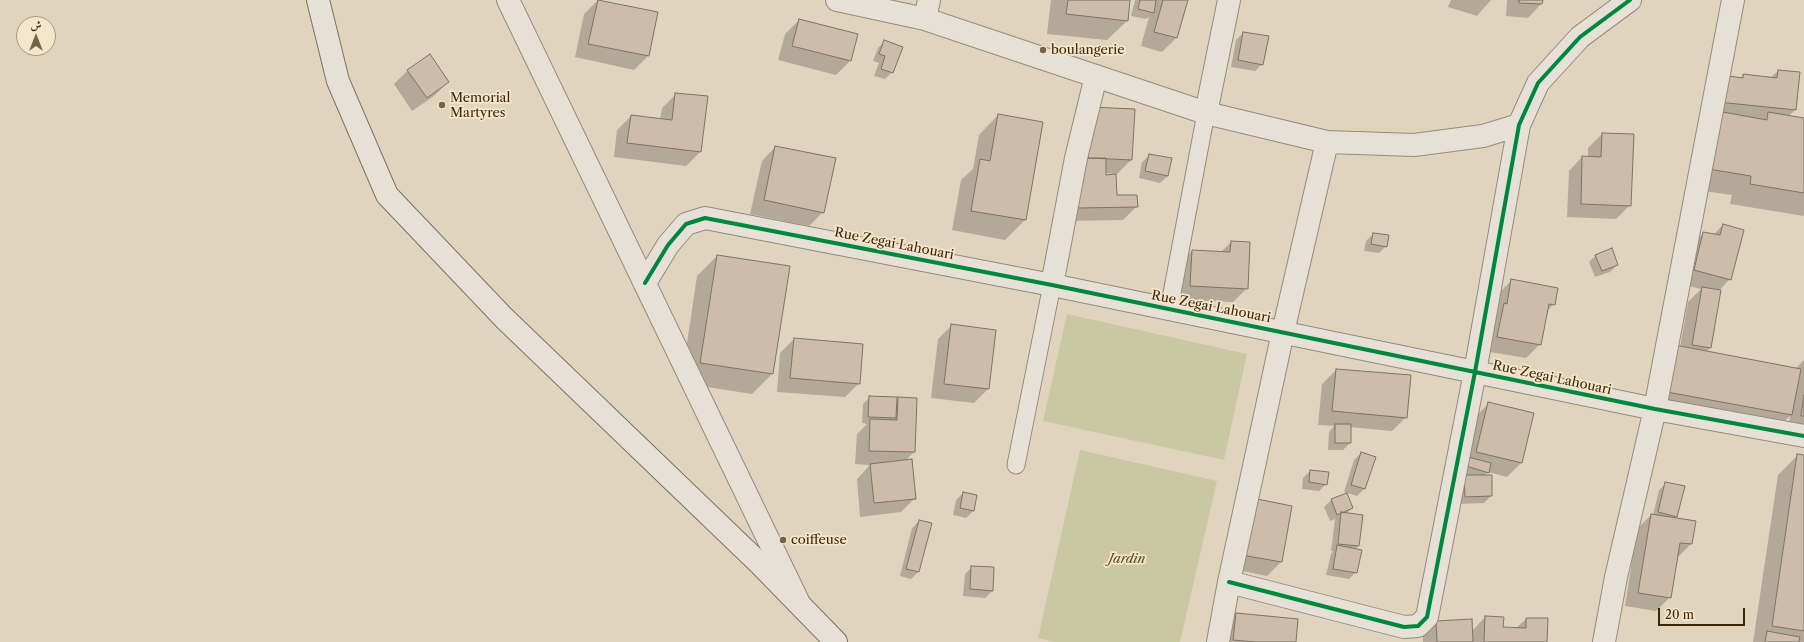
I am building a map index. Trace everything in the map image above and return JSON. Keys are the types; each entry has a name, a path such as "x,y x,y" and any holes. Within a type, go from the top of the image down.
{"street":[{"path":"318,0 338,81 387,194 504,318 760,563 836,642"},
{"path":"508,0 801,606"},
{"path":"837,0 927,9 1096,76 1206,113 1327,142 1414,144 1483,136 1519,125"},
{"path":"1206,113 1229,0"},
{"path":"1229,582 1404,627 1418,626 1428,617 1475,372 1519,125 1538,84 1580,37 1630,0"},
{"path":"1604,642 1616,577 1655,409 1733,0"},
{"path":"1052,285 1076,158 1096,76"},
{"path":"1218,642 1229,582 1283,332 1327,142"},
{"name":"Rue Zegai Lahouari","path":"645,283 668,245 686,224 704,218 1052,285 1655,409 1804,436"}],"lane":[{"path":"1169,309 1206,113"},
{"path":"1016,465 1052,285"}],"green space":[{"path":"1067,314 1247,354 1224,460 1043,421"},
{"name":"Jardin","path":"1080,450 1217,481 1180,642 1054,642 1038,638"}],"building":[{"path":"598,0 658,12 649,56 588,44"},
{"path":"1068,0 1130,0 1128,21 1066,14"},
{"path":"1140,0 1156,0 1154,13 1138,9"},
{"path":"1163,0 1188,0 1177,38 1154,32"},
{"path":"1519,0 1543,0 1542,4 1519,3"},
{"path":"799,19 858,34 851,61 792,46"},
{"path":"1243,32 1269,36 1263,65 1238,60"},
{"path":"884,40 903,47 893,73 881,69 885,56 879,54"},
{"path":"430,54 449,82 427,98 407,70"},
{"path":"1778,70 1800,72 1796,110 1718,102 1721,75 1743,78 1743,74 1777,78"},
{"path":"675,93 708,96 701,152 627,143 631,115 672,120"},
{"path":"1090,107 1135,109 1132,160 1088,158"},
{"path":"1717,111 1767,120 1768,112 1804,118 1804,193 1750,184 1751,176 1708,169"},
{"path":"998,114 1043,122 1026,220 971,211 980,159 990,161"},
{"path":"1602,133 1634,134 1631,206 1581,204 1582,156 1601,157"},
{"path":"775,146 836,158 824,213 764,200"},
{"path":"1149,154 1172,158 1168,176 1145,171"},
{"path":"1077,158 1106,158 1106,175 1116,174 1117,195 1137,195 1138,207 1078,208"},
{"path":"1723,224 1744,230 1731,280 1694,270 1703,232 1720,235"},
{"path":"1373,233 1389,235 1387,247 1371,244"},
{"path":"1231,241 1250,242 1248,289 1190,286 1192,250 1230,252"},
{"path":"1612,248 1618,265 1602,271 1595,255"},
{"path":"717,255 790,266 773,374 700,363"},
{"path":"1511,279 1558,288 1555,305 1549,304 1541,345 1497,337 1504,303 1507,304"},
{"path":"1702,287 1721,290 1711,348 1692,345"},
{"path":"951,324 996,330 989,389 944,384"},
{"path":"794,338 863,344 860,384 790,378"},
{"path":"1675,345 1801,369 1792,415 1667,392"},
{"path":"1336,369 1411,375 1407,418 1332,411"},
{"path":"1804,395 1804,416 1801,416"},
{"path":"869,396 897,397 896,418 868,417"},
{"path":"898,397 917,398 915,452 869,451 870,419 897,420"},
{"path":"1488,402 1534,413 1522,463 1476,452"},
{"path":"1335,424 1351,424 1351,443 1335,443"},
{"path":"1361,452 1376,457 1365,489 1351,485"},
{"path":"1797,454 1804,455 1804,631 1772,626"},
{"path":"1468,457 1491,463 1489,473 1466,466"},
{"path":"912,459 916,499 874,503 870,464"},
{"path":"1310,470 1329,472 1327,485 1309,482"},
{"path":"1464,475 1492,475 1492,496 1465,497"},
{"path":"1665,482 1685,486 1677,517 1658,512"},
{"path":"963,492 977,495 974,511 960,508"},
{"path":"1347,493 1353,508 1337,515 1331,499"},
{"path":"1252,498 1292,506 1282,562 1241,555"},
{"path":"1341,512 1363,515 1359,546 1338,544"},
{"path":"1651,514 1696,521 1692,544 1680,543 1671,598 1638,593"},
{"path":"919,520 932,523 919,572 906,569"},
{"path":"1337,545 1362,550 1357,573 1333,569"},
{"path":"971,566 994,567 993,591 970,589"},
{"path":"1236,613 1298,619 1296,642 1255,642 1233,640"},
{"path":"1485,616 1504,617 1503,627 1526,628 1526,618 1548,618 1547,642 1484,642"},
{"path":"1472,619 1473,642 1437,642 1436,621"},
{"path":"1767,631 1800,637 1799,642 1765,642"}],"cycle path":[{"path":"1229,582 1404,627 1418,626 1427,617 1475,372 1519,125 1538,83 1580,37 1630,0"},
{"path":"645,283 668,245 686,224 705,218 1052,285 1655,409 1804,436"}],"place":[{"name":"boulangerie","path":"1043,50"},
{"name":"Memorial Martyres","path":"442,105"},
{"name":"coiffeuse","path":"783,540"}]}
